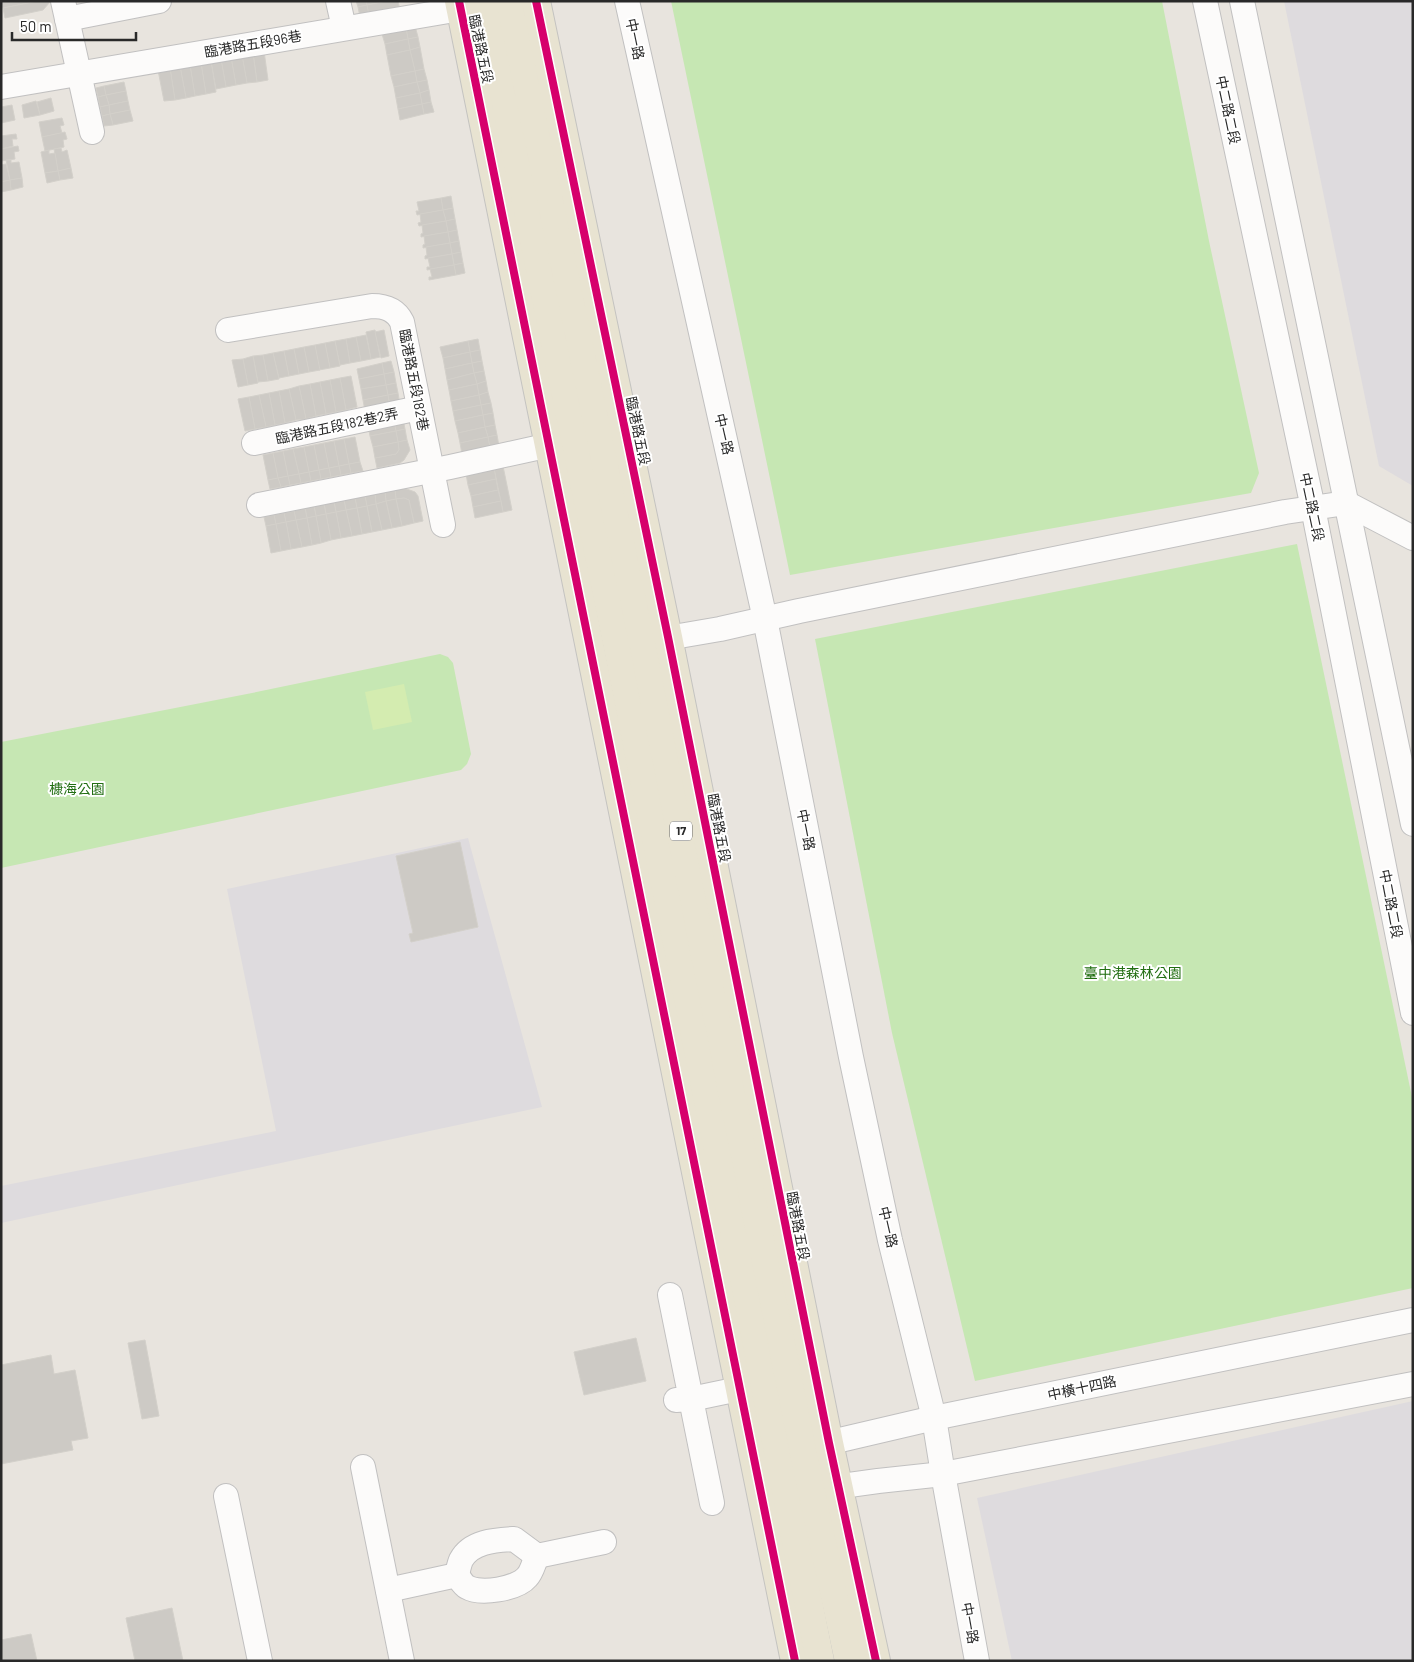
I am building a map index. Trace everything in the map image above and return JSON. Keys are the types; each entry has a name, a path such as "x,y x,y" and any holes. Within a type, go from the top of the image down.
{"main road":[{"name":"臨港路五段","path":"536,1 630,645 800,1493 849,1661"},
{"name":"臨港路五段","path":"484,3 550,445 630,645"},
{"name":"臨港路五段","path":"484,3 630,645 800,1493 820,1661"},
{"name":"臨港路五段","path":"795,1661 800,1493"},
{"name":"臨港路五段","path":"800,1493 876,1661"}],"street":[{"path":"92,132 65,10 159,1"},
{"path":"338,1 344,28"},
{"name":"中一路","path":"627,1 765,619 851,1056 890,1240 934,1418 977,1661"},
{"name":"中二路二段","path":"1205,1 1313,508 1413,1013"},
{"path":"1242,1 1413,824"},
{"name":"臨港路五段96巷","path":"1,87 484,3"},
{"name":"臨港路五段182巷","path":"228,330 365,307 387,307 399,316 402,322 443,525"},
{"name":"臨港路五段182巷2弄","path":"254,443 419,408"},
{"path":"259,505 550,445"},
{"path":"630,645 720,629 1285,512 1346,503 1413,538"},
{"path":"670,1295 684,1400 712,1503"},
{"name":"中橫十四路","path":"791,1450 867,1432 1413,1320"},
{"path":"684,1400 777,1381"},
{"path":"800,1493 943,1474 1413,1384"},
{"path":"363,1467 402,1661"},
{"path":"226,1496 260,1661"},
{"path":"457,1575 462,1559 474,1548 488,1541 514,1539 537,1556 604,1542"},
{"path":"457,1575 467,1587 483,1591 495,1591 527,1578 537,1556"},
{"path":"388,1590 457,1575"}],"shaded area":[{"path":"1284,1 1413,1 1413,486 1379,466"},
{"path":"468,838 542,1107 1,1223 1,1186 276,1131 227,889"},
{"path":"1413,1401 1413,1661 1012,1661 977,1498"}],"green space":[{"path":"671,1 1162,1 1209,241 1259,473 1251,493 790,575"},
{"name":"臺中港森林公園","path":"1297,544 1413,1102 1413,1288 975,1381 892,1033 815,639"},
{"name":"槺海公園","path":"440,654 448,657 453,663 471,754 467,764 461,770 1,868 1,742"},
{"path":"404,684 412,722 373,730 365,692"}],"building":[{"path":"1,1 38,1 3,8"},
{"path":"38,1 50,2 43,10 5,18 3,8"},
{"path":"356,1 366,1 367,5 358,7"},
{"path":"366,1 387,1 367,5"},
{"path":"398,1 400,10 369,16 367,5"},
{"path":"367,5 369,16 360,17 358,7"},
{"path":"415,26 418,37 408,39 406,28"},
{"path":"406,28 408,39 385,44 382,34"},
{"path":"418,37 420,47 410,50 408,39"},
{"path":"408,39 410,50 387,55 385,44"},
{"path":"420,47 424,69 415,71 410,50"},
{"path":"410,50 415,71 391,76 387,55"},
{"path":"264,51 268,80 257,82 253,53"},
{"path":"253,53 257,82 247,83 242,55"},
{"path":"242,55 247,83 236,85 231,57"},
{"path":"231,57 236,85 226,87 221,59"},
{"path":"221,59 226,87 216,89 211,61"},
{"path":"211,61 216,92 206,94 201,63"},
{"path":"201,63 206,94 195,96 190,65"},
{"path":"190,65 195,96 186,98 180,66"},
{"path":"180,66 186,98 175,100 170,68"},
{"path":"170,68 175,100 164,101 158,70"},
{"path":"424,69 427,80 417,82 415,71"},
{"path":"415,71 417,82 394,87 391,76"},
{"path":"427,80 429,90 420,93 417,82"},
{"path":"124,82 126,91 106,95 104,86"},
{"path":"417,82 420,93 396,98 394,87"},
{"path":"104,86 106,95 98,97 96,88"},
{"path":"429,90 431,102 422,104 420,93"},
{"path":"126,91 128,101 109,105 106,95"},
{"path":"420,93 422,104 398,109 396,98"},
{"path":"106,95 109,105 100,107 98,97"},
{"path":"51,98 54,111 40,115 37,102"},
{"path":"36,101 40,115 24,118 22,105"},
{"path":"128,101 130,110 110,114 109,105"},
{"path":"431,102 434,112 424,114 422,104"},
{"path":"422,104 424,114 400,120 398,109"},
{"path":"12,105 15,120 1,123 1,107"},
{"path":"109,105 110,114 102,116 100,107"},
{"path":"130,110 133,121 113,125 110,114"},
{"path":"110,114 113,125 104,126 102,116"},
{"path":"62,118 64,125 60,126 62,133 42,137 39,122"},
{"path":"65,132 67,139 63,140 64,147 45,151 42,137"},
{"path":"16,134 17,139 12,139 13,146 1,149 1,136"},
{"path":"18,146 19,151 14,152 15,159 1,161 1,149"},
{"path":"61,148 62,152 67,150 71,168 58,171 54,149"},
{"path":"49,150 49,154 55,153 58,171 45,173 41,152"},
{"path":"6,160 11,160 11,163 19,162 22,178 10,180"},
{"path":"6,164 10,180 1,182 1,165"},
{"path":"71,168 73,178 60,180 58,171"},
{"path":"58,171 60,180 47,183 45,173"},
{"path":"22,178 23,187 11,190 10,180"},
{"path":"10,180 11,190 1,192 1,182"},
{"path":"451,196 453,208 443,210 441,198"},
{"path":"441,198 443,210 417,215 416,211 419,211 417,202"},
{"path":"453,208 455,219 446,221 443,210"},
{"path":"443,210 446,221 419,226 418,223 421,222 420,214"},
{"path":"455,219 457,230 448,232 446,221"},
{"path":"446,221 448,232 421,237 423,233 422,225"},
{"path":"457,230 459,241 450,243 448,232"},
{"path":"448,232 450,243 423,248 425,244 424,236"},
{"path":"459,241 461,252 452,254 450,243"},
{"path":"450,243 452,254 425,259 427,255 426,247"},
{"path":"461,252 463,263 454,265 452,254"},
{"path":"452,254 454,265 427,270 427,267 430,267 428,258"},
{"path":"463,263 465,273 456,275 454,265"},
{"path":"454,265 456,275 429,280 429,277 432,277 430,269"},
{"path":"375,330 380,357 371,359 366,332"},
{"path":"384,330 389,356 381,358 375,332"},
{"path":"366,335 371,359 361,361 356,337"},
{"path":"356,337 361,361 350,363 346,339"},
{"path":"346,339 350,363 340,365 335,341"},
{"path":"478,339 480,350 470,352 468,341"},
{"path":"335,341 340,366 330,368 325,343"},
{"path":"468,341 470,352 443,358 440,347"},
{"path":"325,343 330,368 319,370 315,345"},
{"path":"315,345 320,370 309,372 304,347"},
{"path":"304,347 309,372 299,374 294,349"},
{"path":"294,349 299,374 289,376 284,351"},
{"path":"480,350 482,361 472,363 470,352"},
{"path":"284,351 289,376 279,378 273,353"},
{"path":"470,352 472,363 445,369 443,358"},
{"path":"273,353 279,379 268,381 263,355"},
{"path":"263,355 268,381 258,382 253,356"},
{"path":"253,356 258,383 248,385 243,359"},
{"path":"243,359 248,385 238,387 232,360"},
{"path":"391,361 394,372 384,374 382,363"},
{"path":"482,361 484,371 474,373 472,363"},
{"path":"382,363 384,374 359,379 357,369"},
{"path":"472,363 474,373 447,380 445,369"},
{"path":"484,371 486,381 477,384 474,373"},
{"path":"394,372 396,383 386,385 384,374"},
{"path":"474,373 477,384 449,390 447,380"},
{"path":"384,374 386,385 361,389 359,379"},
{"path":"351,376 357,407 346,410 340,378"},
{"path":"340,378 346,410 336,412 330,380"},
{"path":"330,380 336,412 326,414 320,382"},
{"path":"486,381 488,392 479,395 477,384"},
{"path":"320,382 326,414 316,416 310,384"},
{"path":"396,383 398,393 388,395 386,385"},
{"path":"310,384 316,416 306,419 299,386"},
{"path":"477,384 479,395 451,401 449,390"},
{"path":"386,385 388,395 363,400 361,389"},
{"path":"299,386 306,419 296,420 289,389"},
{"path":"289,389 296,420 285,423 279,391"},
{"path":"279,391 285,423 275,425 269,393"},
{"path":"488,392 491,403 481,405 479,395"},
{"path":"269,393 275,425 266,427 259,395"},
{"path":"398,393 400,405 390,407 388,395"},
{"path":"259,395 266,427 255,429 249,397"},
{"path":"388,395 390,407 365,411 363,400"},
{"path":"479,395 481,405 453,411 451,401"},
{"path":"249,397 255,429 245,431 238,399"},
{"path":"491,403 493,413 483,415 481,405"},
{"path":"481,405 483,415 455,421 453,411"},
{"path":"493,413 495,425 485,427 483,415"},
{"path":"483,415 485,427 458,433 455,421"},
{"path":"403,419 405,429 396,431 394,421"},
{"path":"394,421 396,431 370,436 368,426"},
{"path":"495,425 497,435 488,437 485,427"},
{"path":"485,427 488,437 460,443 458,433"},
{"path":"405,429 407,440 398,442 396,431"},
{"path":"396,431 398,442 373,447 370,436"},
{"path":"497,435 499,446 490,448 488,437"},
{"path":"355,437 360,462 349,464 344,439"},
{"path":"488,437 490,448 462,454 460,443"},
{"path":"344,439 349,464 339,466 334,441"},
{"path":"407,440 410,450 404,460 400,463 377,468 375,458 396,454 399,450 398,442"},
{"path":"334,441 339,466 329,468 324,443"},
{"path":"398,442 399,450 396,454 375,458 373,447"},
{"path":"324,443 329,468 319,470 314,445"},
{"path":"314,445 319,470 309,472 304,447"},
{"path":"304,447 309,472 299,474 293,449"},
{"path":"293,449 299,474 288,476 283,451"},
{"path":"283,451 288,476 278,478 273,453"},
{"path":"273,453 278,478 268,480 263,455"},
{"path":"360,462 363,471 351,473 349,464"},
{"path":"349,464 351,473 341,475 339,466"},
{"path":"339,466 341,475 331,477 329,468"},
{"path":"503,466 512,510 503,512 494,468"},
{"path":"329,468 331,477 321,479 319,470"},
{"path":"494,468 496,479 468,485 466,474"},
{"path":"319,470 321,479 311,481 309,472"},
{"path":"309,472 311,481 301,483 299,474"},
{"path":"299,474 301,483 290,485 288,476"},
{"path":"288,476 290,485 281,487 278,478"},
{"path":"278,478 281,487 270,489 268,480"},
{"path":"496,479 498,490 471,496 468,485"},
{"path":"404,488 415,492 418,496 423,521 414,523 409,500 404,498 396,499 395,490"},
{"path":"395,490 396,499 386,501 385,492"},
{"path":"498,490 501,501 473,507 471,496"},
{"path":"385,492 386,501 376,504 375,494"},
{"path":"375,494 376,504 367,506 365,496"},
{"path":"365,496 367,506 357,508 355,498"},
{"path":"355,498 357,508 346,510 344,500"},
{"path":"404,498 409,500 414,523 402,526 396,499"},
{"path":"396,499 402,526 392,528 386,501"},
{"path":"344,500 346,510 336,512 334,502"},
{"path":"386,501 392,528 382,530 376,504"},
{"path":"501,501 503,512 475,518 473,507"},
{"path":"334,502 336,512 326,514 324,504"},
{"path":"324,504 326,514 316,516 314,506"},
{"path":"376,504 382,530 372,532 367,506"},
{"path":"314,506 316,516 307,518 305,508"},
{"path":"367,506 372,532 362,534 357,508"},
{"path":"305,508 307,518 296,520 294,511"},
{"path":"357,508 362,534 352,536 346,510"},
{"path":"346,510 352,536 341,538 336,512"},
{"path":"294,511 296,520 286,522 284,513"},
{"path":"336,512 341,538 331,540 326,514"},
{"path":"284,513 286,522 276,524 274,515"},
{"path":"326,514 331,540 321,543 316,516"},
{"path":"274,515 276,524 266,526 264,517"},
{"path":"316,516 321,543 312,545 307,518"},
{"path":"307,518 312,545 302,547 296,520"},
{"path":"296,520 302,547 291,549 286,522"},
{"path":"286,522 291,549 281,551 276,524"},
{"path":"276,524 281,551 271,553 266,526"},
{"path":"460,842 478,927 411,942 409,934 413,933 396,856"},
{"path":"636,1338 646,1381 584,1395 574,1352"},
{"path":"145,1340 159,1416 142,1419 128,1343"},
{"path":"51,1355 54,1374 75,1370 88,1438 71,1441 73,1450 1,1464 1,1365"},
{"path":"172,1608 183,1661 135,1661 126,1618"},
{"path":"31,1634 37,1661 1,1661 1,1640"}],"cycle path":[{"path":"459,1 795,1661"},
{"path":"536,1 668,637 829,1443 876,1661"}]}
